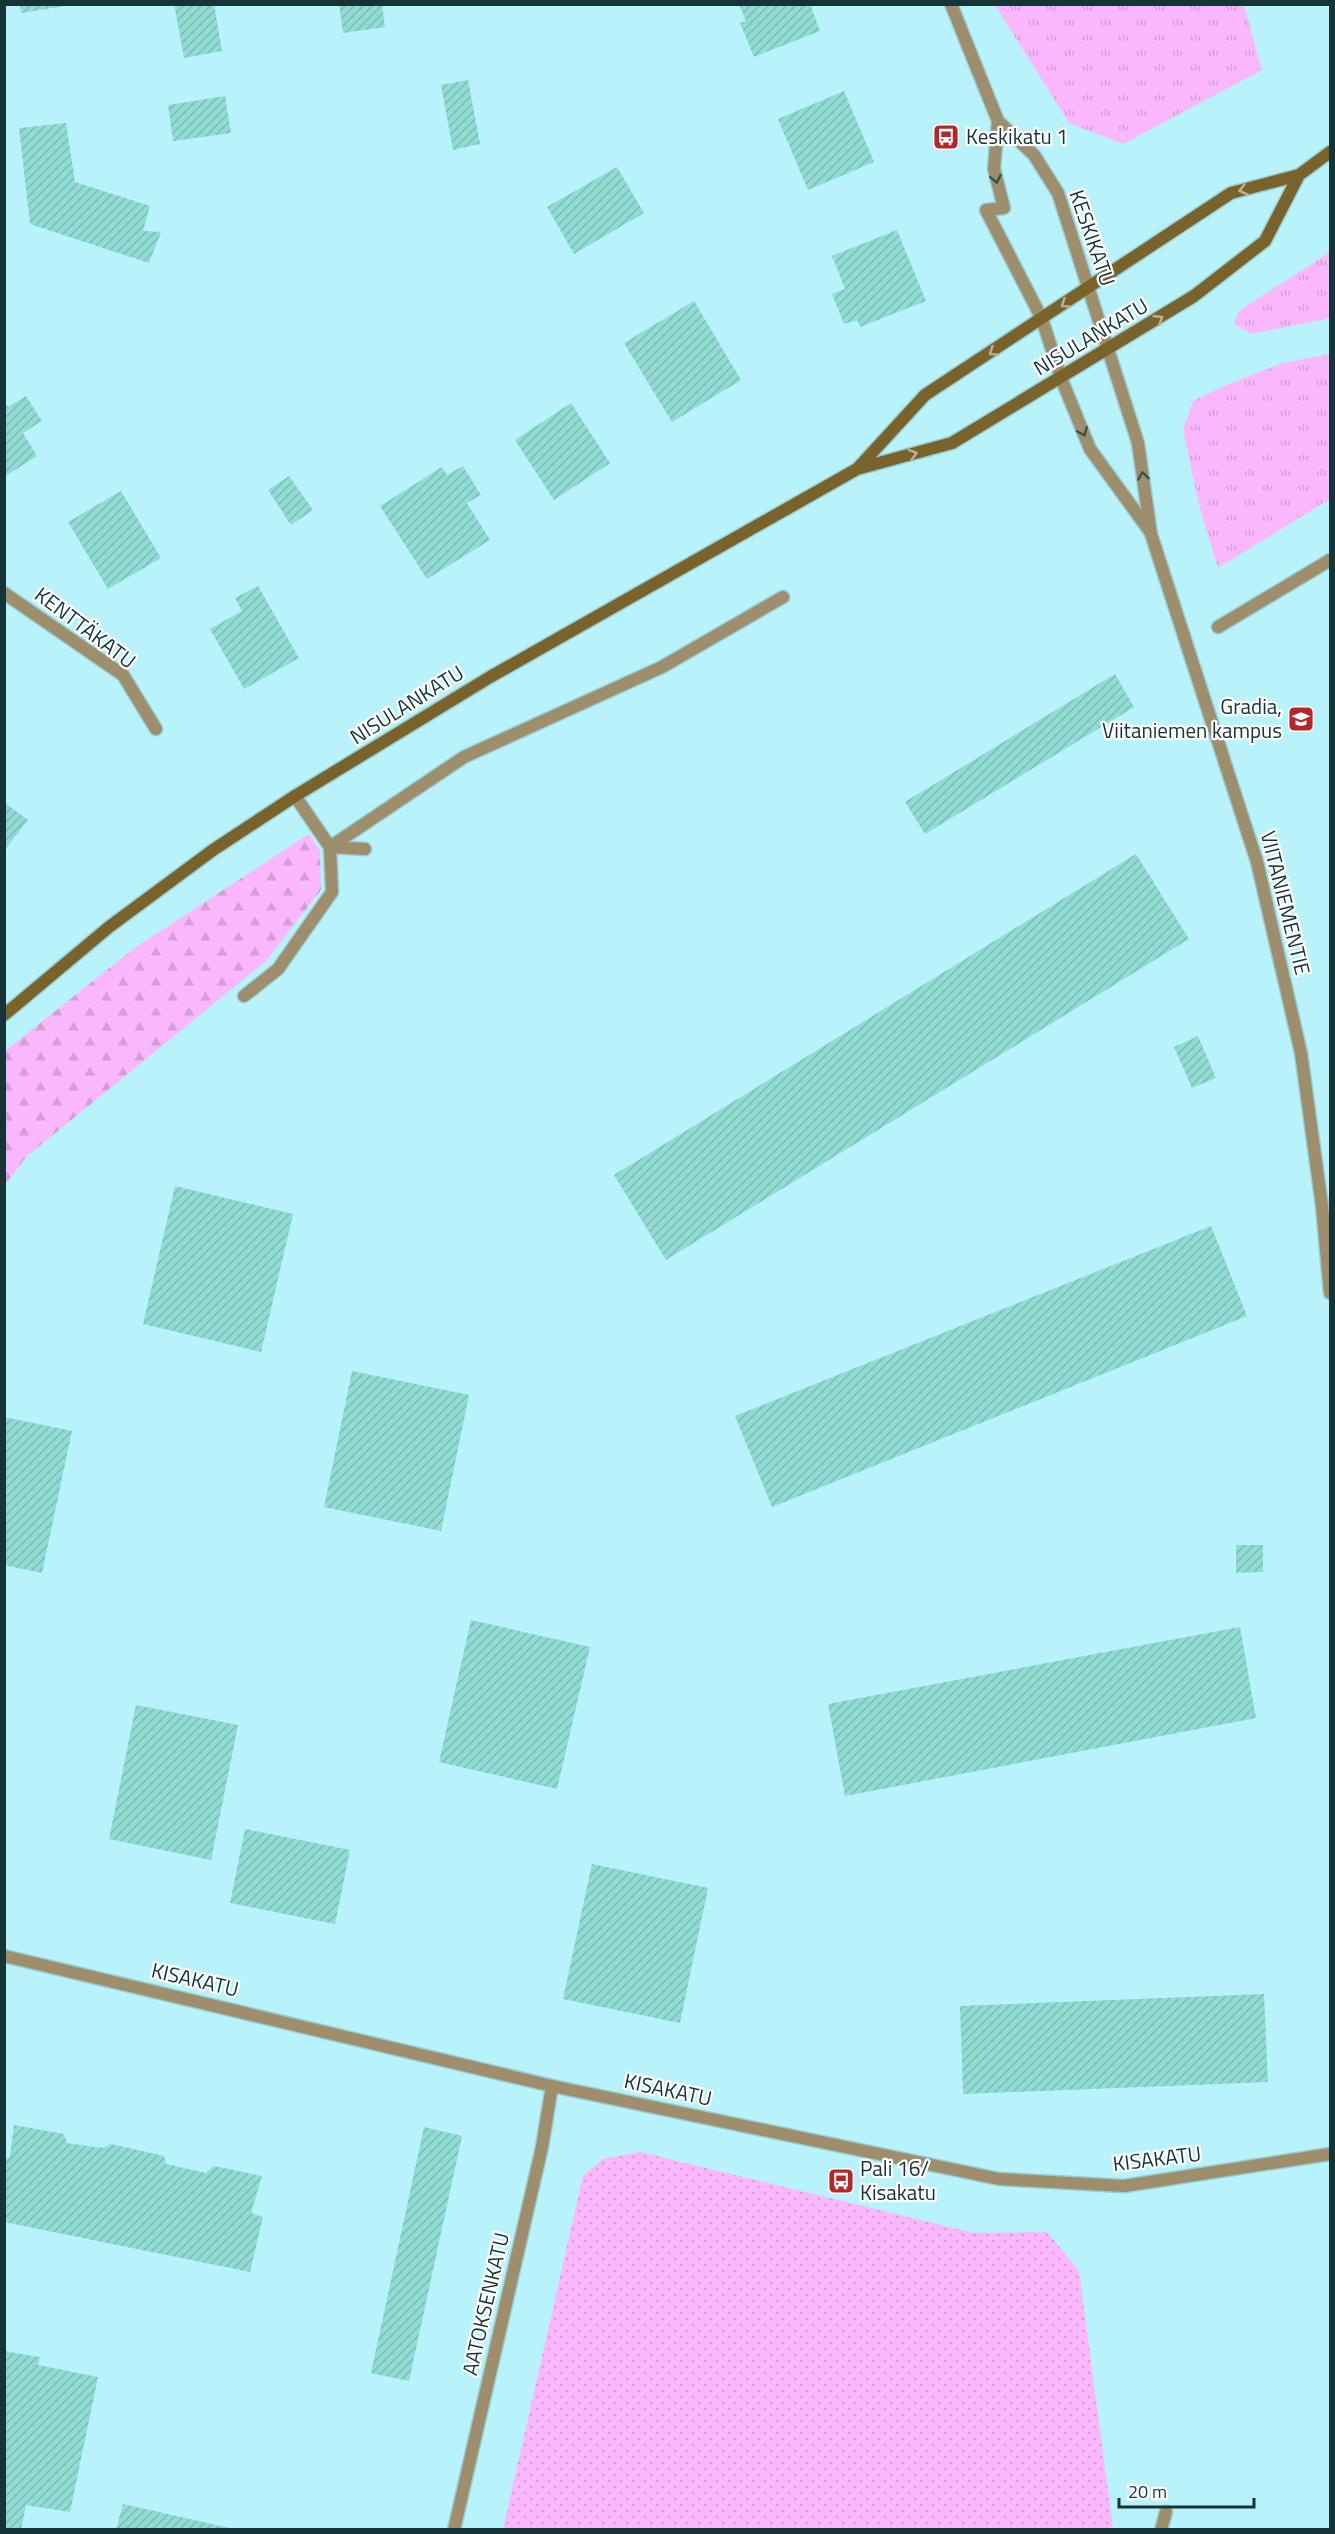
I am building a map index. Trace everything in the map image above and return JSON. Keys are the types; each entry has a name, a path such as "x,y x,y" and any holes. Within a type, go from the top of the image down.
{"main road":[{"name":"NISULANKATU","path":"857,469 926,395 1231,193 1299,175 1330,152"},
{"name":"NISULANKATU","path":"4,1015 109,927 213,850 296,796 490,677 857,469 952,443 1109,350 1194,296 1265,241 1299,175"}],"street":[{"name":"KESKIKATU","path":"951,4 998,121 1034,155 1058,193 1109,350"},
{"name":"KESKIKATU","path":"998,121 994,169 1004,208 987,210 1042,320"},
{"name":"VIITANIEMENTIE","path":"1042,320 1061,378 1090,449 1151,534"},
{"name":"VIITANIEMENTIE","path":"1109,350 1138,443 1151,534 1257,862 1301,1053 1322,1206 1330,1293"},
{"path":"1218,627 1330,560"},
{"name":"KENTTÄKATU","path":"4,593 123,675 156,729"},
{"path":"330,847 464,757 662,667 783,597"},
{"path":"244,996 278,969 332,892 330,847 296,796"},
{"path":"330,847 365,849"},
{"name":"KISAKATU","path":"4,1956 552,2086 999,2179 1124,2186 1330,2154"},
{"name":"AATOKSENKATU","path":"454,2529 539,2159 552,2086"},
{"path":"1161,2529 1166,2511"}],"green space":[{"path":"995,5 1244,5 1262,70 1123,144 1069,123"},
{"path":"1330,252 1330,318 1251,334 1234,324 1239,311"},
{"path":"1330,354 1330,499 1218,568 1199,505 1183,430 1193,401 1283,363"},
{"path":"309,834 320,851 321,890 266,961 26,1157 5,1185 5,1051 136,947"},
{"path":"640,2152 974,2233 1047,2232 1079,2271 1113,2529 503,2529 583,2176 603,2159"}],"building":[{"path":"20,4 65,4 65,6 21,13"},
{"path":"174,4 214,4 222,51 184,58"},
{"path":"339,4 382,4 385,27 343,33"},
{"path":"739,4 810,4 820,31 754,57 740,23 746,21"},
{"path":"468,80 480,144 453,150 441,85"},
{"path":"844,91 874,162 808,190 778,119"},
{"path":"225,96 231,133 173,141 168,105"},
{"path":"66,123 75,182 150,206 143,231 161,232 149,263 30,224 19,128"},
{"path":"617,167 644,213 574,254 547,207"},
{"path":"897,230 926,301 860,327 857,320 844,324 832,294 845,289 832,256"},
{"path":"694,301 741,380 672,422 624,343"},
{"path":"26,396 42,421 23,433 37,456 4,477 4,402 8,407"},
{"path":"571,403 610,463 554,500 515,440"},
{"path":"463,466 481,495 467,503 490,540 427,579 380,506 442,467 447,475"},
{"path":"289,476 313,510 291,525 268,490"},
{"path":"121,491 161,558 108,589 68,522"},
{"path":"258,586 299,658 244,689 210,629 242,611 235,598"},
{"path":"1115,674 1134,707 925,834 905,802"},
{"path":"4,802 28,820 4,851"},
{"path":"1136,854 1189,939 666,1260 614,1175"},
{"path":"1198,1036 1216,1078 1192,1088 1174,1047"},
{"path":"175,1186 293,1214 261,1352 143,1324"},
{"path":"1211,1226 1247,1316 772,1507 735,1416"},
{"path":"352,1371 469,1395 441,1531 324,1507"},
{"path":"4,1417 72,1431 42,1573 4,1565"},
{"path":"1236,1545 1263,1545 1263,1572 1236,1573"},
{"path":"471,1620 590,1647 557,1789 439,1762"},
{"path":"1240,1627 1256,1718 845,1796 828,1704"},
{"path":"136,1705 238,1725 211,1860 109,1839"},
{"path":"245,1829 350,1850 335,1924 230,1903"},
{"path":"592,1864 708,1888 680,2023 563,1999"},
{"path":"1264,1994 1268,2082 963,2094 960,2006"},
{"path":"14,2125 64,2134 67,2143 103,2148 111,2144 164,2156 166,2164 206,2173 214,2166 262,2176 251,2213 263,2217 250,2272 4,2222 4,2160 10,2157"},
{"path":"424,2127 462,2136 409,2381 371,2373"},
{"path":"4,2351 40,2357 38,2365 98,2377 70,2512 26,2505 21,2530 4,2530"},
{"path":"123,2504 234,2529 116,2530"}],"place":[{"name":"Keskikatu 1","path":"946,137"},
{"name":"Gradia, Viitaniemen kampus","path":"1301,719"},
{"name":"Pali 16/ Kisakatu","path":"841,2181"}]}
